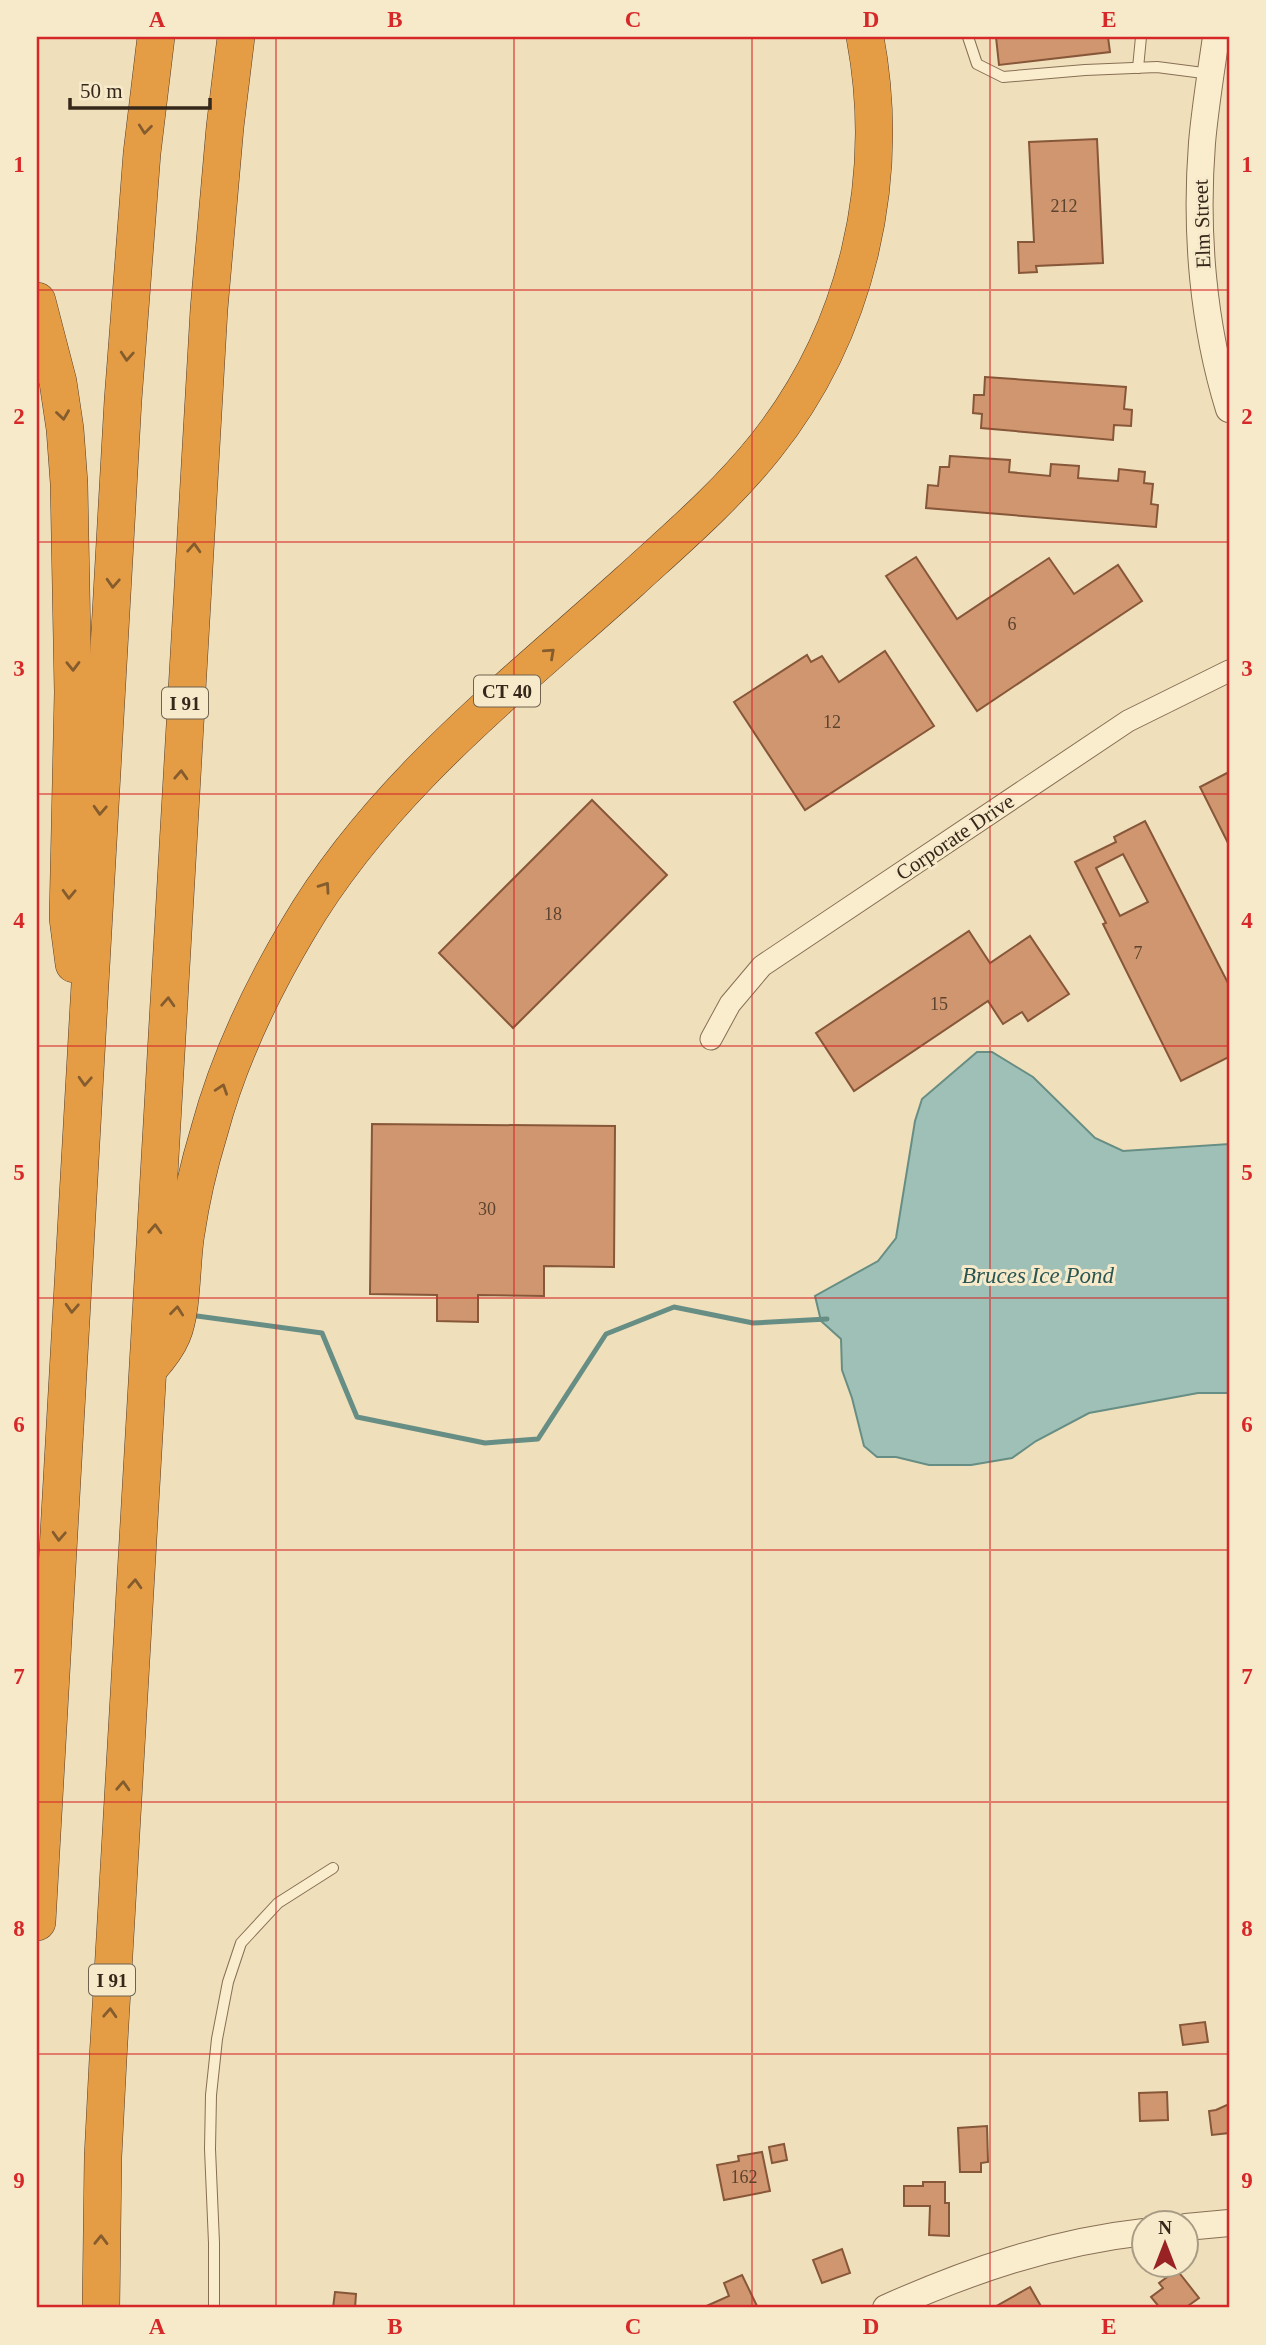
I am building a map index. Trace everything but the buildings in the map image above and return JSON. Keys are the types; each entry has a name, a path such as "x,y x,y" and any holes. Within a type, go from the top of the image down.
{"highway":[{"path":"37,1922 124,400 141,167 156,37"},
{"name":"I 91","path":"101,2308 103,2157 209,309 236,37"},
{"name":"CT 40","path":"147,1370 166,1347 176,1326 186,1235 195,1187 229,1069 268,984 322,890 372,825 441,752 724,494 768,444 812,378 846,301 868,218 875,126 865,37"},
{"path":"37,301 58,382 68,470 73,692 68,929 74,965 89,1013"}],"street":[{"name":"Elm Street","path":"1216,37 1202,144 1201,234 1211,338 1229,409"},
{"name":"Corporate Drive","path":"711,1039 730,1004 762,966 1128,721 1229,671"},
{"path":"1200,2226 1229,2224"},
{"path":"886,2308 958,2277 1048,2248 1130,2234"}],"lane":[{"path":"968,37 977,64 1003,77 1157,67 1210,74"},
{"path":"1138,68 1141,37"},
{"path":"214,2308 211,2095 228,1982 241,1943 250,1933 278,1903 333,1868"}],"water":[{"name":"Bruces Ice Pond","path":"977,1052 992,1052 1033,1077 1095,1138 1123,1151 1229,1144 1229,1393 1198,1393 1089,1413 1036,1441 1012,1458 971,1465 929,1465 896,1457 877,1457 864,1446 842,1370 841,1339 821,1321 815,1296 878,1261 896,1238 915,1121 922,1099"}],"waterway":[{"path":"197,1316 322,1333 357,1417 485,1443 538,1439 606,1334 674,1307 753,1323 827,1319"}]}
